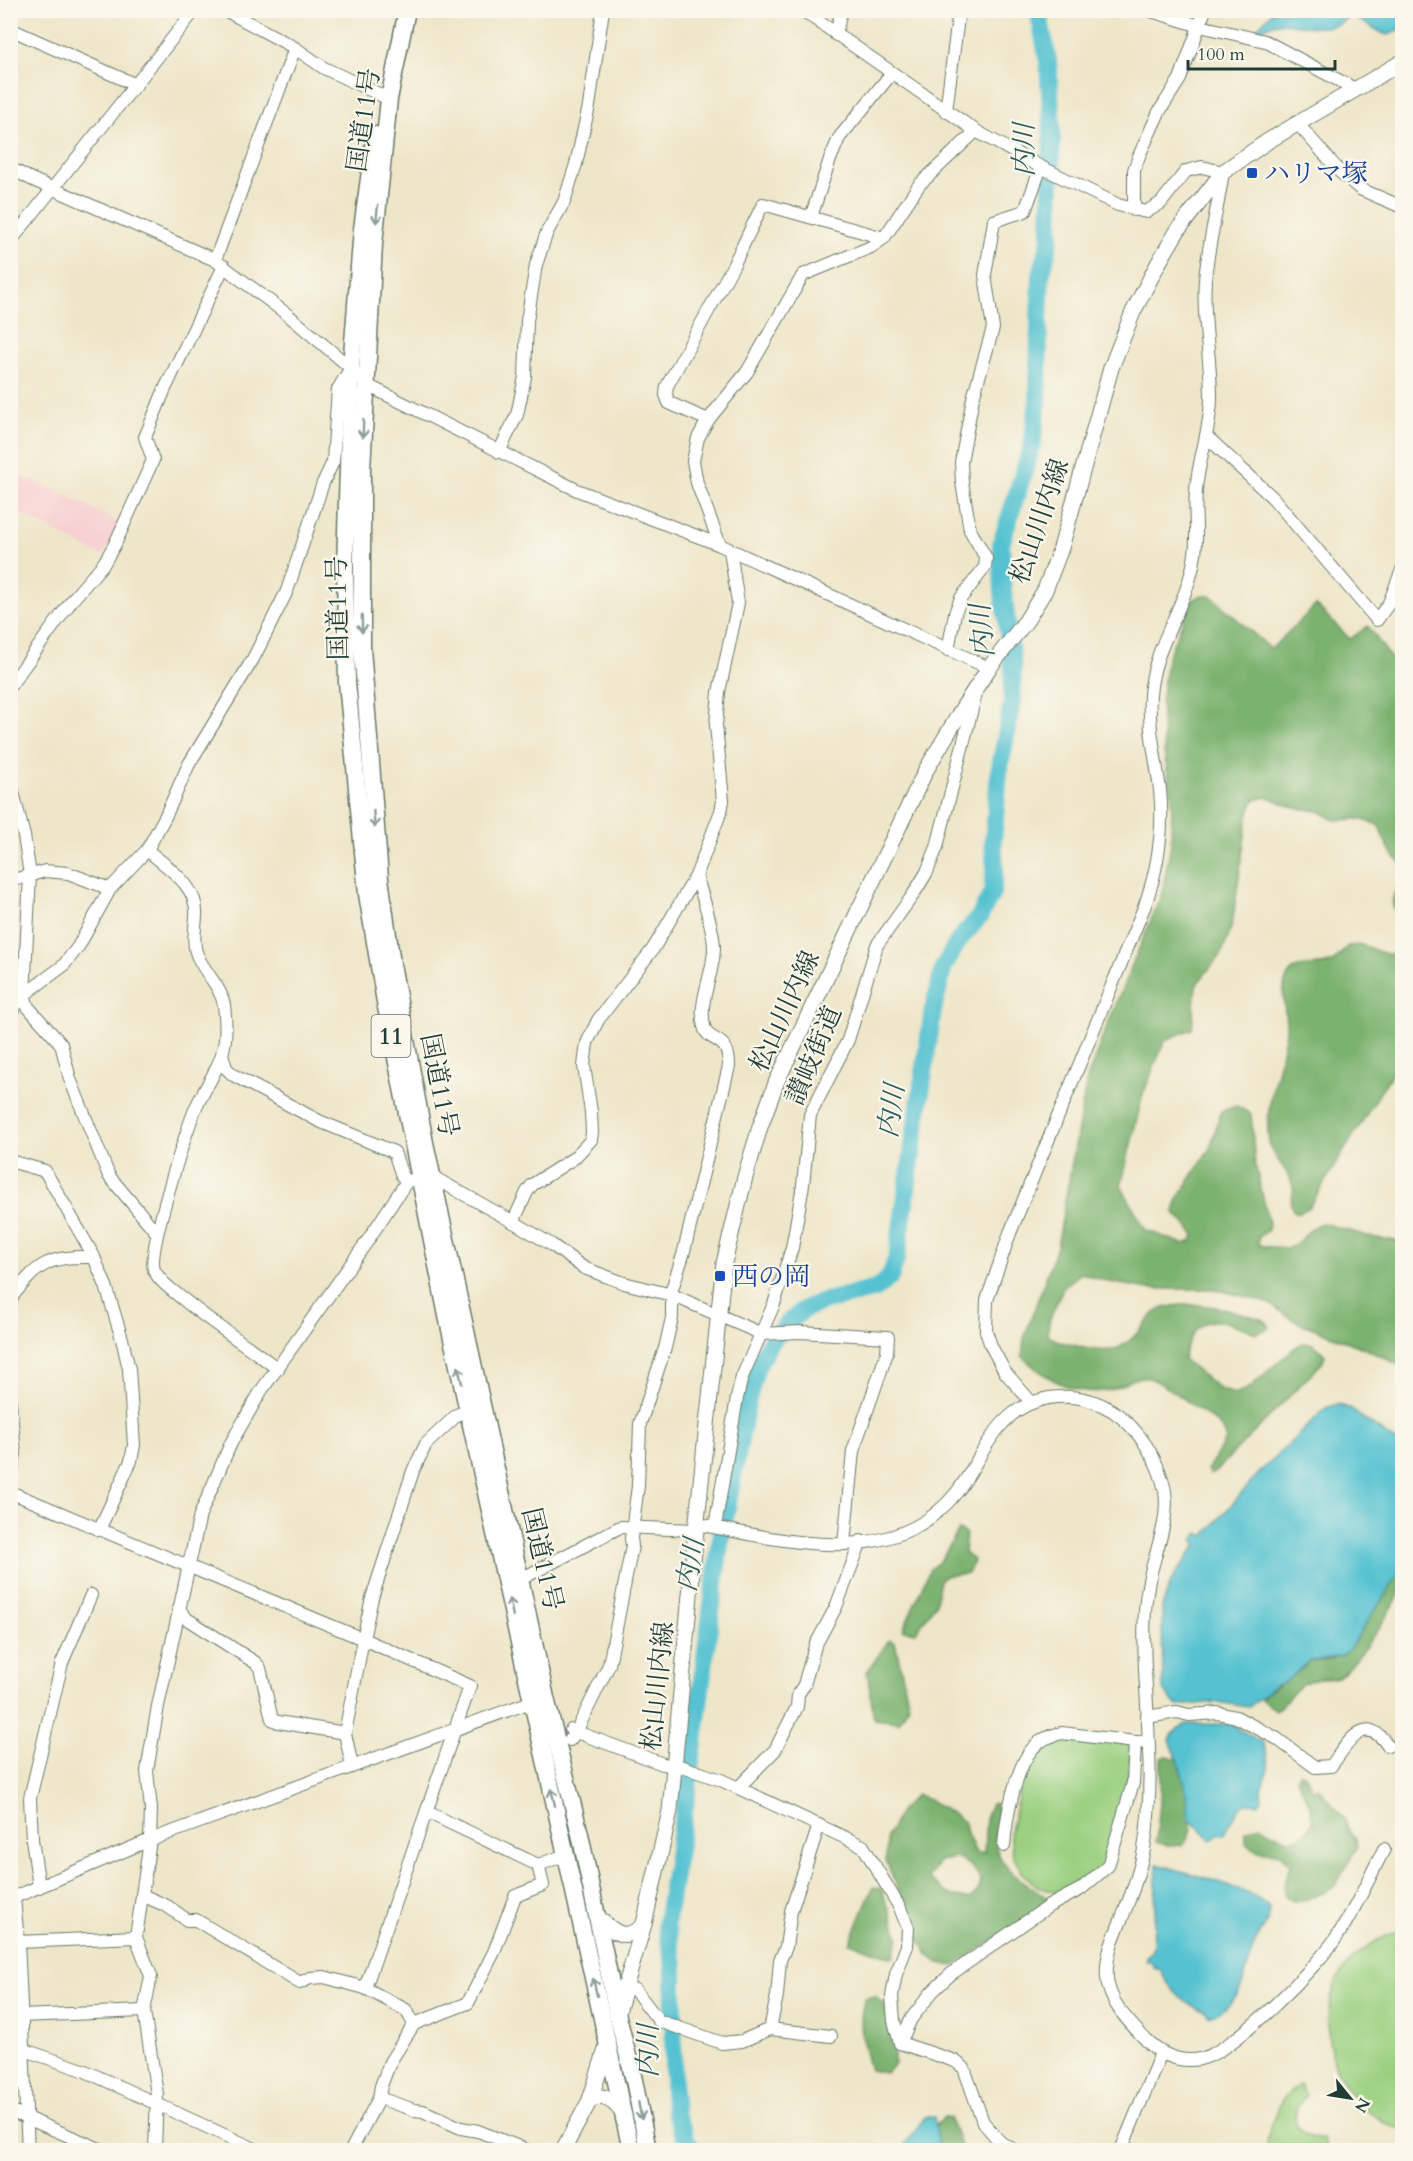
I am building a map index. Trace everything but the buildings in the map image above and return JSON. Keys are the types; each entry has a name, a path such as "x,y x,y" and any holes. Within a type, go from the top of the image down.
{"highway":[{"name":"国道11号","path":"395,10 385,96 362,448 362,649 380,878 420,1179"},
{"name":"国道11号","path":"406,10 385,96 362,229 351,368 345,567 347,682 367,894 385,1002 420,1179 475,1410 539,1699 580,1834 648,2151"},
{"name":"国道11号","path":"475,1410 521,1579 566,1855 631,2151"}],"main road":[{"name":"松山川内線","path":"563,2151 590,2100 608,2044 644,1924 670,1811 678,1766 696,1527 724,1263 732,1225 760,1127 776,1083 926,770 989,668 1018,632 1044,590 1061,548 1111,368 1133,312 1158,262 1178,230 1223,172 1268,141 1402,62"},
{"path":"597,1916 621,1935 638,1931 644,1924"},
{"path":"590,2100 600,2097 608,2098 619,2107 624,2115"}],"street":[{"path":"10,242 195,10"},
{"path":"225,10 295,48 324,68 385,96"},
{"path":"499,452 517,416 525,377 527,321 536,265 547,232 564,202 576,164 589,106 603,10"},
{"path":"802,10 976,131 1042,168 1118,205 1146,212 1161,203 1186,171 1202,167 1223,172 1205,281 1211,396 1210,418 1196,491 1196,551 1188,589 1159,651 1152,681 1150,737 1160,790 1161,817 1157,862 1152,884 1010,1233 987,1300 986,1331 991,1346 1005,1372 1032,1403"},
{"path":"836,35 841,10"},
{"path":"946,111 959,10"},
{"path":"1148,10 1200,26 1265,41 1355,89"},
{"path":"1134,210 1134,171 1138,156 1159,112 1180,79 1204,10"},
{"path":"10,29 136,85"},
{"path":"10,686 74,599 104,563 153,460 146,437 148,430 220,263 295,48"},
{"path":"812,217 839,138 892,73"},
{"path":"1298,124 1340,172 1360,189 1402,207"},
{"path":"513,1222 532,1185 574,1158 591,1140 591,1112 584,1066 587,1043 598,1020 653,949 696,876 723,801 716,725 719,692 738,603 725,547 697,483 693,461 698,438 708,420 747,372 803,275 871,247 884,238 919,185 976,131"},
{"path":"10,168 220,263 288,315 351,368 367,385 577,490 725,547 989,668"},
{"path":"948,650 958,605 985,567 986,558 970,530 962,482 962,462 973,398 993,328 985,275 994,221 1025,211 1042,168"},
{"path":"708,420 669,403 666,395 667,386 733,266 764,204 884,238"},
{"path":"10,1012 24,995 63,966 78,947 110,889 147,850 189,764 253,659 287,591 323,483 333,462 338,389 351,368"},
{"path":"1206,436 1273,498 1377,620 1389,603 1402,570"},
{"name":"讃岐街道","path":"717,1527 742,1377 766,1334 792,1248 803,1185 810,1115 848,1040 877,945 914,895 937,847 978,685"},
{"path":"10,780 24,836 30,875 24,995 28,1007 61,1044 70,1079 109,1176 157,1233"},
{"path":"147,850 179,877 194,895 197,908 195,938 197,956 224,1001 226,1030 222,1054 194,1112 162,1210 153,1267 160,1280 220,1328 278,1369"},
{"path":"10,881 45,871 68,873 110,889"},
{"path":"696,876 702,892 714,950 705,990 704,1027 707,1034 725,1046 729,1053 729,1066 683,1255 672,1289 672,1318 665,1348 640,1424 638,1486 632,1546 609,1665 572,1734 663,1764 701,1773 739,1787 863,1846 900,1908 908,1928 907,1946 896,1974 892,1996 894,2021 900,2043"},
{"path":"10,984 24,995"},
{"path":"222,1054 226,1068 233,1075 319,1121 394,1152 402,1176 420,1179 513,1222 552,1245 584,1268 624,1283 672,1295 766,1334 800,1332 888,1337 887,1353 853,1451 844,1544"},
{"path":"10,1161 45,1171 94,1257 106,1286 122,1339 129,1369 134,1445 131,1461 99,1530"},
{"path":"154,2151 157,2094 144,2011 151,1976 136,1937 144,1896 150,1840 151,1809 147,1771 158,1706 200,1515 227,1452 261,1391 420,1179"},
{"path":"10,1299 32,1273 45,1264 59,1258 94,1257"},
{"path":"521,1579 620,1527 717,1527 785,1541 813,1544 844,1544 894,1536 913,1528 945,1505 958,1491 1002,1424 1013,1414 1032,1403 1057,1396 1084,1398 1098,1403 1123,1418 1144,1442 1157,1466 1166,1503 1148,1586 1144,1617 1147,1717 1133,1783 1108,1866 1081,1889 1049,1906 951,1974 932,1992 911,2019 900,2043"},
{"path":"10,1402 15,1455 10,1478"},
{"path":"352,1766 345,1733 363,1640 372,1598 413,1471 426,1444 458,1414 475,1410"},
{"path":"10,1492 470,1686 365,1988"},
{"path":"739,1787 775,1750 797,1707 798,1694 804,1685 815,1646 836,1607 861,1541"},
{"path":"39,1887 32,1839 30,1798 62,1663 90,1595"},
{"path":"179,1609 187,1619 256,1663 260,1668 272,1719 278,1722 345,1733"},
{"path":"28,2151 17,2047 21,2016 18,1942 12,1898 150,1840 539,1699"},
{"path":"1147,1717 1177,1712 1189,1715 1218,1713 1236,1717 1276,1738 1316,1767 1331,1766 1353,1737 1363,1730 1371,1729 1378,1733 1388,1746"},
{"path":"1004,1846 1005,1828 1018,1778 1026,1759 1039,1743 1048,1737 1062,1733 1142,1742"},
{"path":"1142,1742 1148,1809 1144,1850 1108,1955 1107,1979 1110,1992 1120,2011 1161,2053 1180,2060 1210,2056 1231,2042 1292,1989 1306,1976 1337,1937 1384,1849"},
{"path":"427,1812 538,1864 566,1855"},
{"path":"770,2029 777,1996 780,1960 786,1947 791,1911 819,1825"},
{"path":"351,2151 379,2098 390,2062 414,2024 468,2003 494,1952 515,1896 543,1885 538,1864"},
{"path":"144,1896 167,1906 187,1920 196,1920 300,1983 310,1978 324,1977 365,1988 405,2010 414,2024"},
{"path":"18,1942 136,1937"},
{"path":"625,1986 635,1990 659,2021 722,2043 742,2041 770,2029 831,2036"},
{"path":"21,2016 144,2011"},
{"path":"900,2043 955,2061 964,2068 983,2122 1000,2142 1014,2151"},
{"path":"17,2047 82,2070 156,2104 235,2146 257,2151"},
{"path":"1121,2151 1161,2053"},
{"path":"379,2098 423,2111 461,2128 478,2131 527,2151"},
{"path":"10,2111 26,2116 95,2149"}],"shaded area":[{"path":"17,475 63,493 120,523 110,544 101,556 11,509 10,482"}],"green space":[{"path":"1202,595 1211,596 1271,649 1316,605 1350,639 1368,626 1402,674 1402,865 1387,846 1379,825 1360,819 1335,820 1319,811 1295,808 1268,797 1254,800 1248,815 1232,925 1222,953 1196,985 1192,1029 1165,1040 1142,1097 1121,1186 1146,1230 1183,1244 1192,1241 1194,1234 1174,1212 1178,1198 1210,1148 1221,1111 1237,1106 1251,1114 1255,1164 1269,1223 1268,1230 1259,1237 1258,1244 1265,1247 1287,1248 1322,1223 1371,1237 1402,1242 1402,1366 1295,1321 1268,1303 1214,1289 1149,1289 1109,1282 1081,1273 1063,1288 1050,1319 1047,1334 1054,1339 1100,1351 1125,1344 1157,1311 1173,1306 1213,1307 1264,1320 1269,1325 1268,1329 1256,1333 1230,1323 1210,1322 1201,1325 1188,1343 1183,1359 1221,1390 1236,1394 1249,1388 1302,1343 1314,1344 1325,1355 1322,1363 1214,1473 1210,1474 1207,1470 1226,1440 1225,1433 1218,1424 1170,1389 1144,1377 1105,1391 1079,1390 1042,1373 1022,1356 1024,1338 1057,1247 1087,1079 1162,893 1171,844 1172,797 1164,752 1161,702 1167,659 1191,601"},
{"path":"1402,874 1402,920 1396,913 1392,902"},
{"path":"1361,945 1387,954 1402,951 1402,1057 1310,1206 1301,1212 1295,1212 1291,1206 1293,1187 1271,1148 1268,1128 1271,1099 1286,1029 1284,987 1293,970 1304,966 1327,964 1336,959 1348,946"},
{"path":"959,1530 966,1534 964,1553 973,1560 968,1573 943,1576 940,1580 936,1603 916,1632 903,1630 930,1569 940,1561"},
{"path":"1402,1569 1403,1585 1393,1606 1363,1650 1344,1672 1335,1678 1314,1679 1306,1682 1276,1710 1261,1699 1310,1661 1331,1659 1348,1651"},
{"path":"889,1640 895,1642 909,1705 899,1722 874,1719 867,1672"},
{"path":"1060,1737 1131,1744 1128,1784 1105,1866 1069,1891 1058,1893 1040,1888 1023,1874 1013,1856 1010,1831 1022,1781 1036,1749"},
{"path":"1167,1756 1178,1759 1185,1786 1191,1829 1187,1840 1182,1845 1169,1846 1156,1842 1161,1758"},
{"path":"1299,1773 1306,1775 1312,1789 1318,1788 1335,1807 1356,1839 1357,1847 1336,1885 1328,1891 1304,1900 1294,1901 1285,1897 1284,1893 1290,1865 1282,1854 1258,1851 1246,1843 1246,1831 1260,1825 1282,1837 1296,1838 1308,1829 1313,1821 1310,1806 1297,1779"},
{"path":"917,1794 965,1823 967,1834 976,1853 984,1853 986,1816 991,1804 996,1804 999,1817 995,1836 999,1856 1012,1873 1047,1898 1044,1906 954,1966 939,1963 928,1955 918,1937 886,1861 887,1836 901,1810","holes":["956,1858 974,1869 981,1881 978,1891 969,1899 947,1893 929,1878 939,1861"]},
{"path":"873,1887 881,1889 899,1938 893,1958 850,1943"},
{"path":"1402,1929 1402,2130 1384,2122 1355,2098 1336,2067 1330,2049 1328,2030 1333,1993 1342,1973 1364,1950"},
{"path":"875,1996 886,2005 894,2052 894,2064 886,2073 870,2070 862,2034 861,2016 865,1998"},
{"path":"1300,2084 1306,2096 1296,2110 1297,2125 1307,2135 1324,2139 1327,2150 1268,2150 1266,2141 1282,2100"},
{"path":"944,2117 950,2118 962,2150 936,2148 936,2126"}],"water":[{"path":"1273,11 1402,11 1402,28 1389,35 1384,34 1350,15 1334,26 1316,27 1279,23 1253,33"},
{"path":"1338,1404 1350,1409 1402,1446 1402,1569 1348,1651 1342,1656 1310,1661 1249,1707 1217,1702 1177,1706 1163,1690 1162,1607 1172,1579 1197,1544 1193,1540 1199,1533 1204,1536 1262,1470 1326,1408"},
{"path":"1187,1724 1230,1724 1263,1743 1267,1754 1268,1769 1261,1789 1262,1800 1258,1804 1246,1803 1240,1807 1224,1835 1218,1835 1211,1841 1189,1820 1185,1786 1170,1741 1176,1730"},
{"path":"1157,1864 1234,1887 1261,1901 1270,1909 1267,1922 1255,1943 1237,1995 1231,2003 1209,2016 1178,1996 1160,1969 1154,1969 1151,1961 1146,1961 1146,1956 1151,1953 1153,1944"},
{"path":"925,2117 934,2117 938,2141 936,2147 939,2150 901,2150"}],"waterway":[{"name":"内川","path":"694,2150 687,2141 675,2113 673,2091 674,1965 666,1925 688,1787 720,1544 747,1403 756,1369 769,1344 791,1320 805,1309 821,1302 876,1289 890,1277 897,1257 933,1010 944,966 959,940 980,916 992,893 995,868 993,842 999,772 1012,703 1013,668 1003,592 1001,544 1032,446 1038,401 1041,276 1050,240 1052,127 1048,61 1038,10"}],"place":[{"name":"ハリマ塚","path":"1252,173"},
{"name":"西の岡","path":"720,1276"}]}
